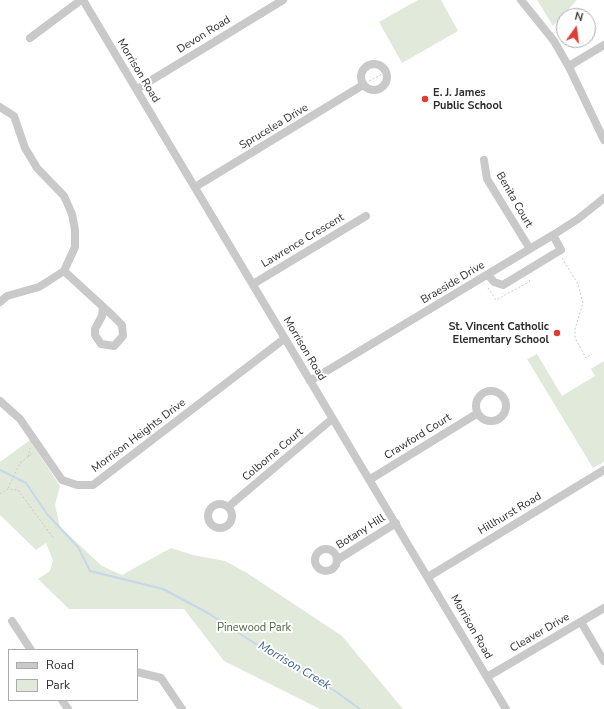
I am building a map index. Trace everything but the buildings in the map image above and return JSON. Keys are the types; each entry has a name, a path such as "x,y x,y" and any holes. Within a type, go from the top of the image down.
{"street":[{"path":"30,38 82,0"},
{"name":"Morrison Road","path":"82,0 137,89 284,339 396,523 506,709"},
{"name":"Devon Road","path":"137,89 283,0"},
{"path":"521,0 554,42 568,66 604,140"},
{"path":"568,66 604,45"},
{"path":"378,65 386,72 386,83 380,89 369,90 363,85 361,74 367,66 378,65"},
{"name":"Sprucelea Drive","path":"195,187 363,85"},
{"path":"0,107 14,116 25,148 37,168 64,196 72,214 75,230 75,247 64,271 38,287 7,296 0,302"},
{"name":"Benita Court","path":"484,160 486,179 530,249"},
{"name":"Braeside Drive","path":"310,381 553,235 578,219 604,198"},
{"name":"Lawrence Crescent","path":"253,284 366,216"},
{"path":"488,275 494,282 503,285 561,250 553,235"},
{"path":"64,271 103,307 122,325 124,328 123,336 114,346 101,344 95,335 102,316 103,307"},
{"name":"Morrison Heights Drive","path":"0,401 20,419 62,480 77,485 93,485 284,339"},
{"name":"Crawford Court","path":"370,480 478,413"},
{"name":"Colborne Court","path":"228,507 332,419"},
{"name":"Hillhurst Road","path":"428,577 604,470"},
{"name":"Botany Hill","path":"337,560 396,523"},
{"name":"Cleaver Drive","path":"487,677 604,608"},
{"path":"12,621 29,649"},
{"path":"581,622 604,661"},
{"path":"138,672 161,678 182,709"}],"path":[{"path":"363,85 386,72"},
{"path":"557,260 562,258 578,284 582,303 575,329 575,338 586,358 592,354"},
{"path":"488,286 496,300 529,282 532,276"},
{"path":"0,494 8,489 20,463 41,449"},
{"path":"8,489 18,490 54,539"}],"green space":[{"path":"418,0 441,0 458,31 402,63 379,22"},
{"path":"537,0 577,0 570,8 556,8 556,23 553,26"},
{"path":"537,354 562,396 595,376 591,369 604,361 604,462 593,468 527,359"},
{"name":"Pinewood Park","path":"30,440 60,486 55,505 60,527 102,566 122,575 171,548 193,555 225,561 247,573 342,636 403,709 320,709 224,661 184,609 69,609 38,579 50,571 53,560 46,543 36,550 0,515 0,462"}],"waterway":[{"name":"Morrison Creek","path":"0,470 26,483 47,514 78,547 90,571 163,589 208,613 279,659 335,691 360,709"}],"place":[{"name":"E. J. James Public School","path":"425,99"},
{"name":"St. Vincent Catholic Elementary School","path":"557,333"}]}
